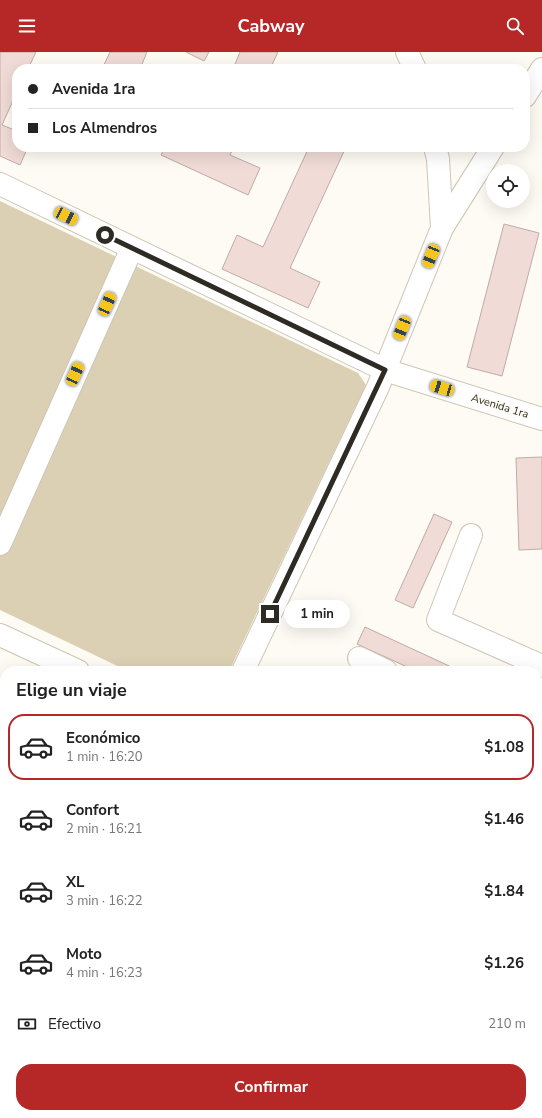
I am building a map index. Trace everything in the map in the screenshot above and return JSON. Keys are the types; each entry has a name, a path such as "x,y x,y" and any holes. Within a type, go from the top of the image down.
{"street":[{"path":"407,52 413,64"},
{"path":"530,88 542,69"},
{"path":"436,152 438,160 442,228"},
{"path":"245,666 385,370 442,228 490,152"},
{"name":"Avenida 1ra","path":"0,184 385,370 542,418"},
{"path":"0,544 132,248"},
{"path":"471,535 438,620 542,666"},
{"path":"0,635 67,666"},
{"path":"359,658 376,666"}],"shaded area":[{"path":"0,201 358,373 366,385 231,666 118,666 0,610"}],"building":[{"path":"0,52 36,52 30,64 12,64 12,103 2,125 12,129 12,152 26,152 20,165 0,156"},
{"path":"110,52 147,52 142,64 104,64"},
{"path":"186,52 209,52 204,61"},
{"path":"240,52 278,52 272,64 235,64"},
{"path":"162,152 232,152 230,155 260,168 248,195 161,155"},
{"path":"307,152 344,152 290,268 320,282 308,308 222,269 237,235 263,247"},
{"path":"504,224 539,233 502,376 467,367"},
{"path":"542,457 542,549 519,550 516,458"},
{"path":"434,514 452,522 413,608 395,600"},
{"path":"365,627 449,666 405,666 357,644"}],"route":[{"path":"105,235 385,370 270,614"}]}
